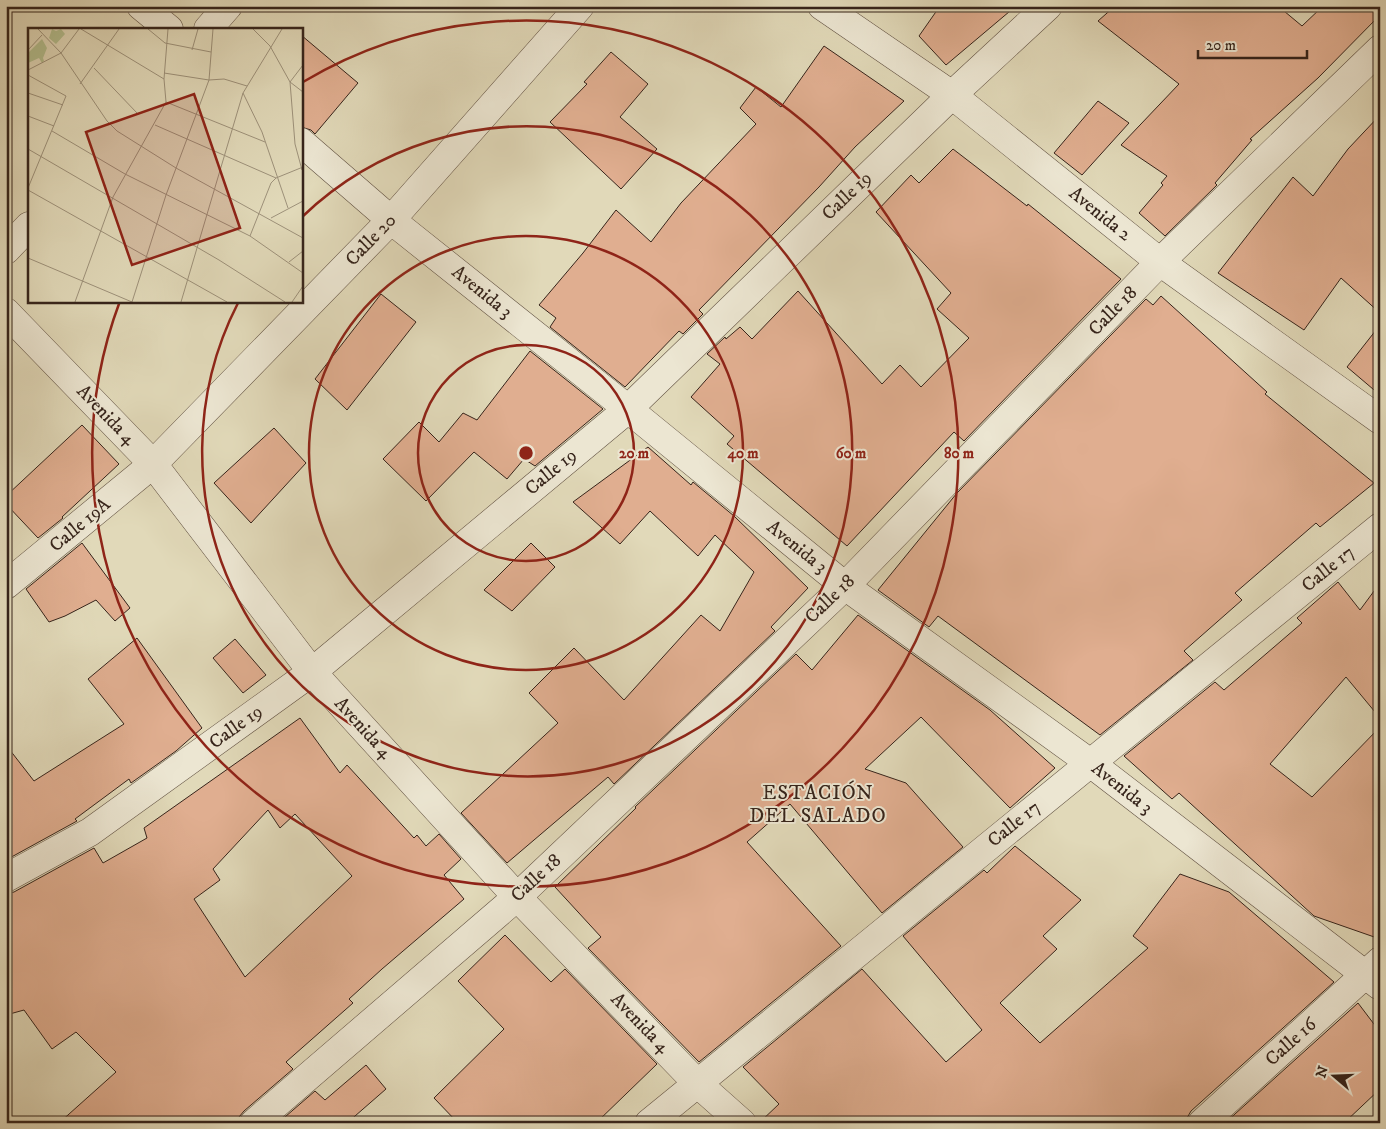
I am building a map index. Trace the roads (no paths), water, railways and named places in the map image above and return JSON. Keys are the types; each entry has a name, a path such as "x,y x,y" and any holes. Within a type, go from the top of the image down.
{"street":[{"path":"141,6 168,28"},
{"path":"209,28 228,6"},
{"name":"Calle 20","path":"153,464 391,220 580,6"},
{"name":"Avenida 2","path":"822,6 952,95 1160,262 1380,420"},
{"name":"Calle 19","path":"6,878 90,832 312,672 628,408 952,95 1048,6"},
{"name":"Calle 18","path":"254,1123 517,897 845,586 1160,262 1380,49"},
{"name":"Avenida 3","path":"302,143 391,220 628,408 845,586 1089,762 1375,974"},
{"path":"6,250 28,227"},
{"name":"Avenida 4","path":"6,312 153,464 312,672 517,897 697,1083 742,1123"},
{"name":"Calle 19A","path":"6,585 153,464"},
{"name":"Calle 17","path":"649,1123 1089,762 1380,527"},
{"name":"Calle 16","path":"1202,1123 1375,974"}],"district":[{"name":"ESTACIÓN DEL SALADO","path":"818,804"}]}
